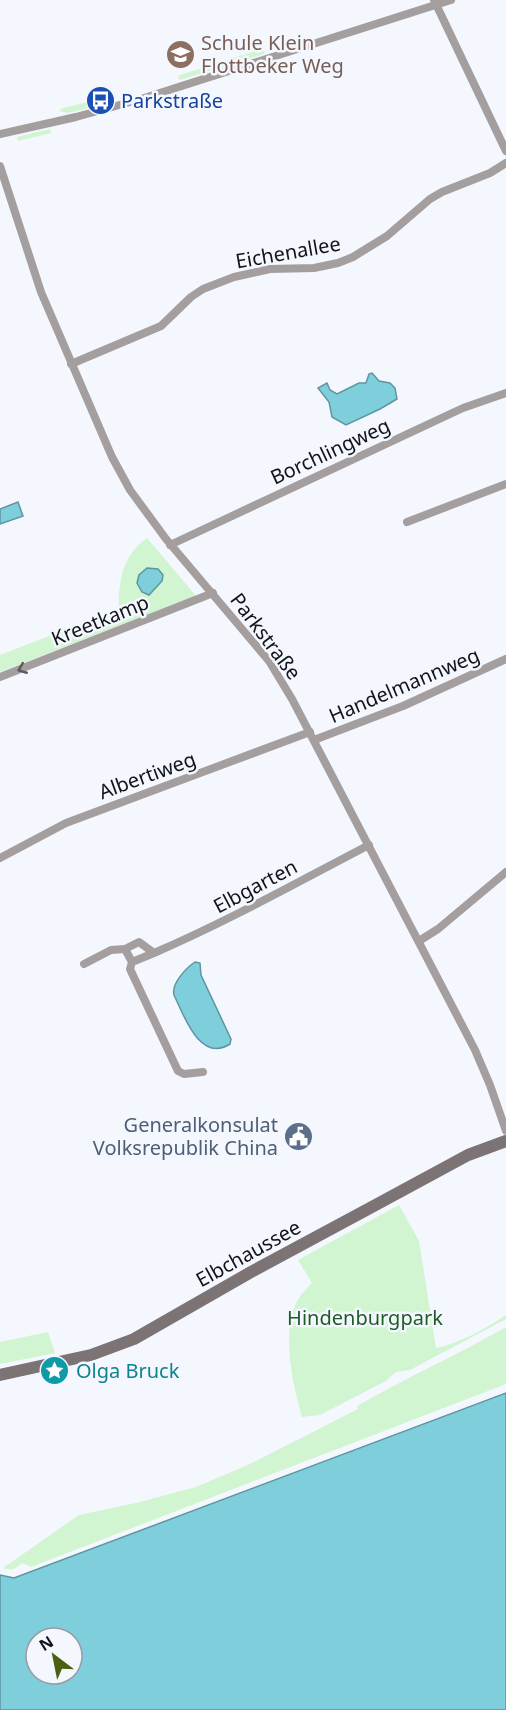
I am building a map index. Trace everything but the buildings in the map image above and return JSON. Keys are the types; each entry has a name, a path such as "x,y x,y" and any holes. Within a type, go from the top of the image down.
{"main road":[{"name":"Elbchaussee","path":"0,1375 83,1357 134,1339 251,1272 468,1155 506,1141"}],"street":[{"path":"0,134 76,117 141,99 435,2 452,0"},
{"path":"435,2 506,151"},
{"name":"Eichenallee","path":"71,364 161,326 191,297 203,289 234,277 270,269 327,266 353,257 387,236 416,210 442,192 476,180 506,163"},
{"name":"Parkstraße","path":"0,166 41,292 112,457 130,490 170,545 269,661 292,699 484,1070 506,1131"},
{"name":"Borchlingweg","path":"170,545 452,413 506,393"},
{"path":"407,522 506,484"},
{"name":"Kreetkamp","path":"0,677 213,593"},
{"name":"Handelmannweg","path":"312,736 403,706 506,659"},
{"name":"Albertiweg","path":"0,858 66,823 312,736"},
{"name":"Elbgarten","path":"132,962 266,901 369,844"},
{"path":"419,941 438,929 506,872"},
{"path":"84,964 111,950 125,949 139,942 154,953"},
{"path":"125,949 132,962 130,969 178,1071 184,1074 203,1072"}],"green space":[{"path":"258,50 265,51 264,54 180,80 178,78 180,75"},
{"path":"88,102 90,108 67,113 59,111 63,108"},
{"path":"50,129 51,133 18,141 17,137"},
{"path":"147,538 196,596 0,672 0,655 119,609 121,579 127,561 132,552"},
{"name":"Hindenburgpark","path":"399,1205 419,1241 436,1348 472,1335 506,1315 506,1319 410,1370 396,1372 386,1381 320,1415 302,1417 292,1376 289,1332 296,1303 312,1283 298,1260"},
{"path":"506,1327 506,1384 31,1567 22,1563 13,1569 3,1568 79,1515 196,1487 250,1464 358,1409 357,1406 375,1396"},
{"path":"48,1332 55,1353 0,1364 0,1342"}],"water":[{"path":"372,373 379,381 390,383 395,388 397,399 346,425 332,417 329,402 318,388 327,383 330,390 337,394 359,383 366,383 369,374"},
{"path":"18,502 23,516 0,524 0,509"},
{"path":"147,568 158,569 163,575 162,581 149,595 142,592 137,583 139,575"},
{"path":"195,962 200,963 201,975 231,1039 230,1044 219,1048 210,1047 195,1034 188,1025 174,995 177,981"},
{"path":"506,1393 506,1710 0,1710 0,1575 14,1578"}],"place":[{"name":"Schule Klein Flottbeker Weg","path":"180,54"},
{"name":"Parkstraße","path":"100,100"},
{"name":"Generalkonsulat Volksrepublik China","path":"299,1136"},
{"name":"Olga Bruck","path":"55,1370"}]}
